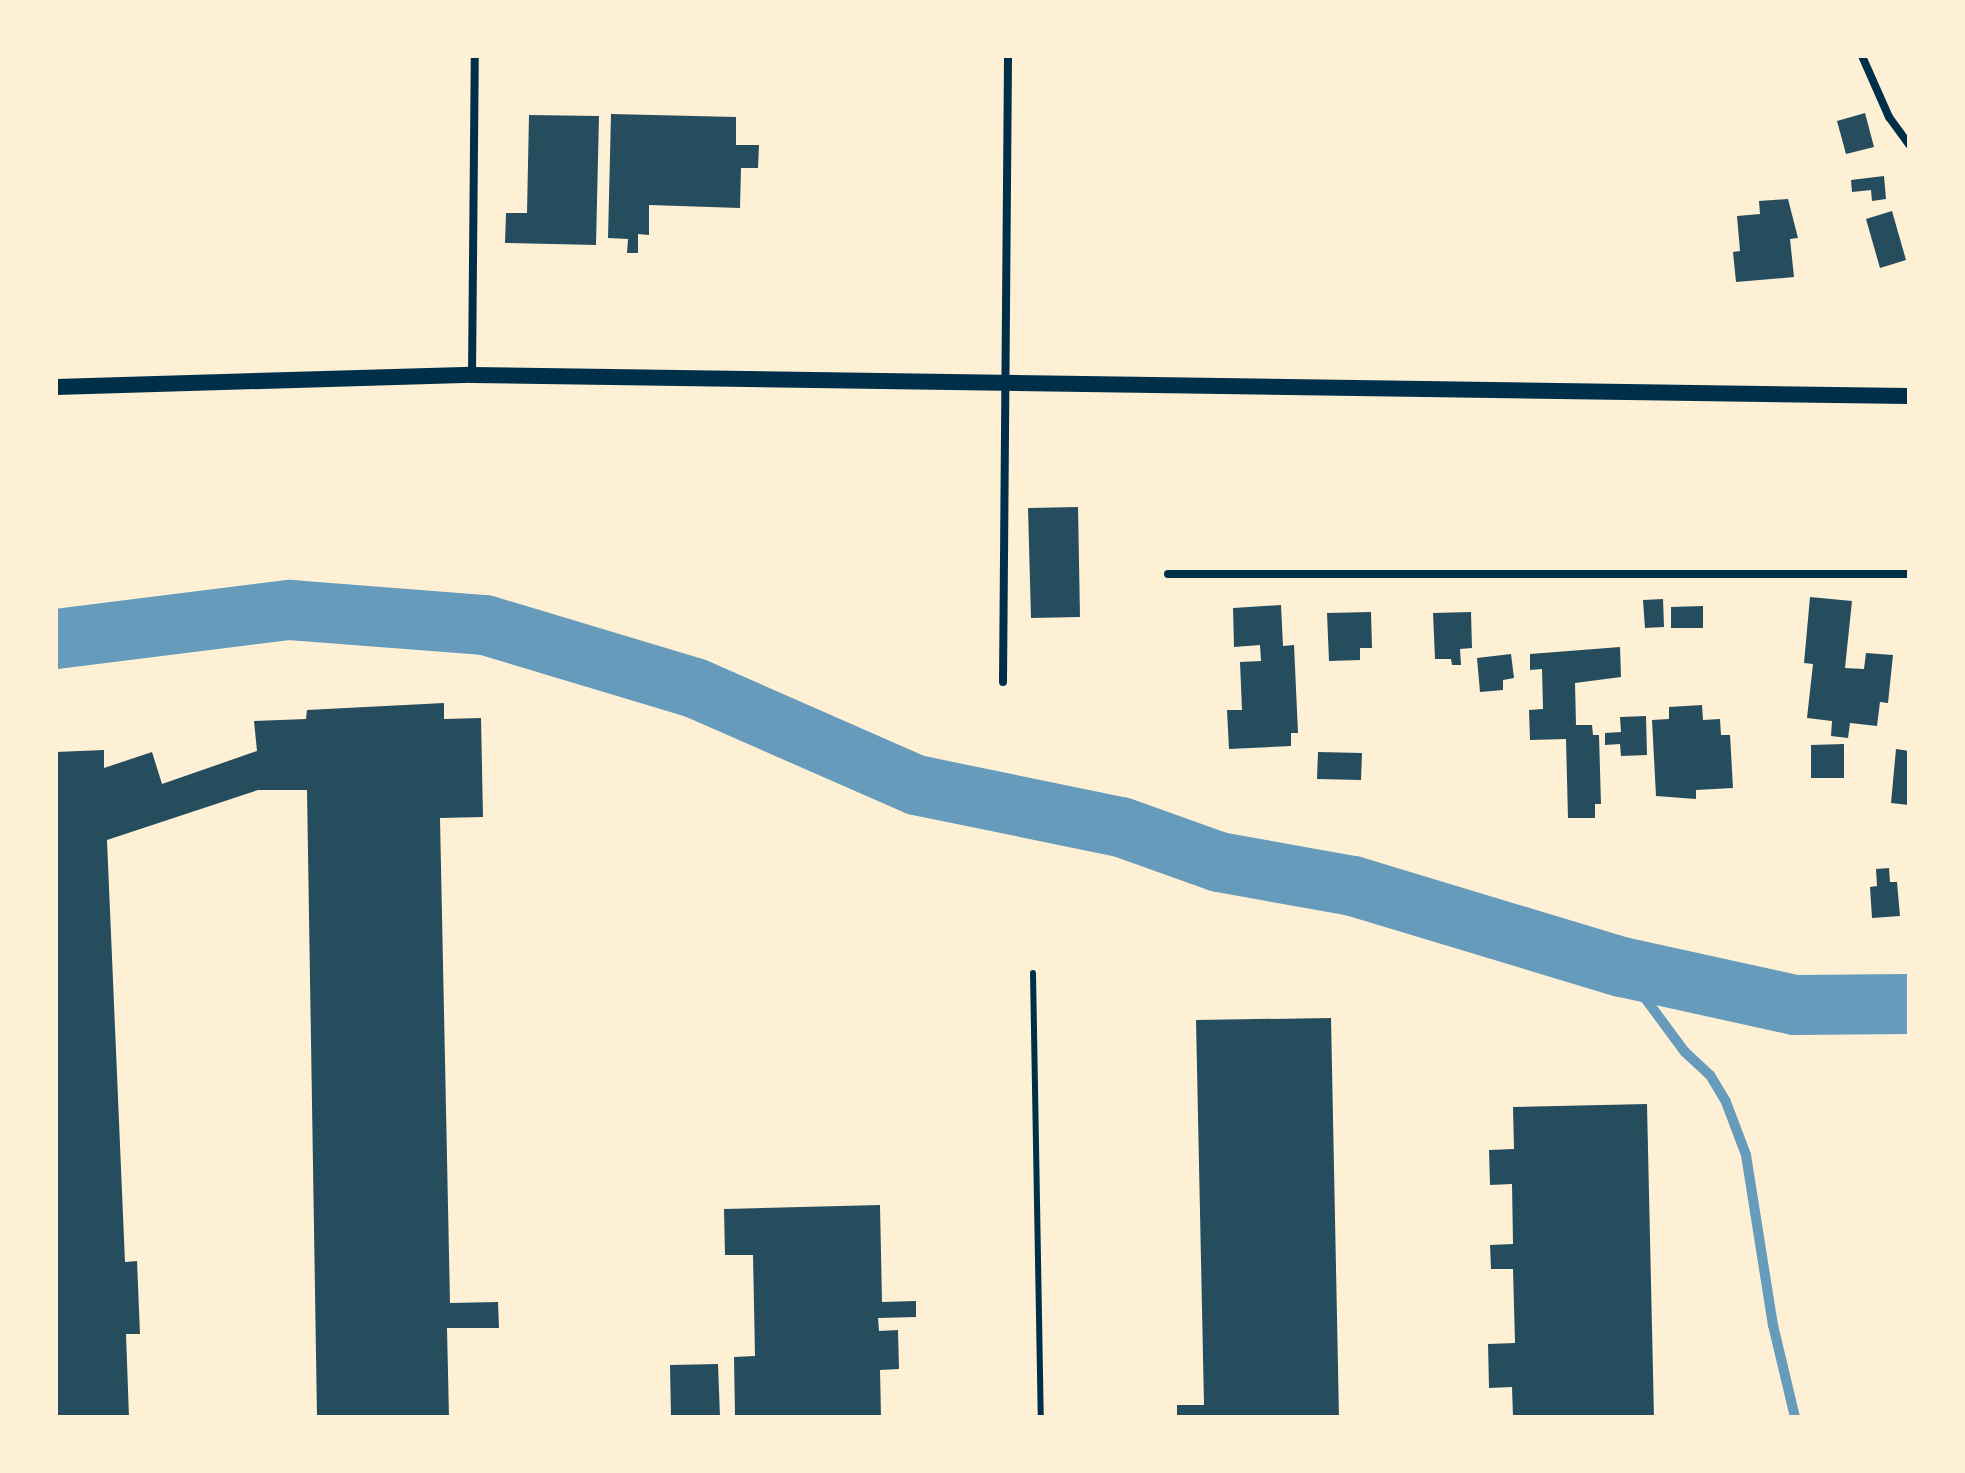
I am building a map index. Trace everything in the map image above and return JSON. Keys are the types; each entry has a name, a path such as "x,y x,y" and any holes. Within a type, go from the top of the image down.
{"main road":[{"path":"56,387 472,375 1909,396"}],"street":[{"path":"472,375 475,56"},
{"path":"1003,682 1008,56"},
{"path":"1862,56 1889,117 1909,145"},
{"path":"1168,574 1909,574"}],"lane":[{"path":"1033,973 1041,1417"}],"building":[{"path":"1865,113 1874,147 1846,154 1837,121"},
{"path":"611,114 736,117 736,145 759,145 758,168 741,168 740,208 649,205 649,235 638,234 638,253 627,253 628,239 608,238"},
{"path":"529,115 599,116 596,245 505,243 506,213 527,213"},
{"path":"1884,176 1886,199 1872,201 1871,190 1852,192 1851,180"},
{"path":"1788,199 1798,238 1790,239 1794,277 1736,282 1733,252 1740,251 1737,216 1760,214 1759,201"},
{"path":"1892,211 1906,260 1880,268 1866,219"},
{"path":"1078,507 1080,617 1031,618 1028,508"},
{"path":"1810,597 1852,601 1845,668 1864,669 1866,653 1893,655 1888,703 1880,702 1877,726 1850,723 1848,738 1831,736 1832,721 1807,718 1813,664 1804,663"},
{"path":"1663,599 1664,627 1645,628 1643,600"},
{"path":"1281,605 1283,646 1294,645 1298,733 1291,733 1291,746 1229,749 1227,710 1242,710 1240,662 1261,661 1260,645 1234,647 1233,608"},
{"path":"1703,606 1703,628 1671,628 1671,607"},
{"path":"1371,612 1372,648 1360,648 1360,660 1329,661 1327,613"},
{"path":"1471,612 1472,648 1460,649 1461,665 1452,665 1451,659 1435,659 1433,613"},
{"path":"1620,647 1621,677 1575,683 1576,725 1592,725 1593,735 1599,735 1601,804 1595,804 1595,818 1568,818 1566,739 1530,740 1529,710 1543,709 1542,669 1530,670 1530,654"},
{"path":"1511,654 1514,678 1503,680 1503,690 1480,692 1477,658"},
{"path":"444,703 444,719 481,718 483,817 440,818 450,1303 498,1302 499,1328 447,1328 449,1417 317,1417 307,790 258,790 107,840 125,1262 137,1261 140,1334 126,1334 129,1417 56,1417 56,752 104,750 104,768 152,752 162,784 257,751 254,721 306,719 307,710"},
{"path":"1702,705 1703,720 1720,719 1721,735 1730,735 1733,788 1696,790 1696,799 1656,796 1652,720 1669,719 1669,707"},
{"path":"1646,716 1647,755 1621,756 1620,744 1605,745 1605,733 1621,732 1620,717"},
{"path":"1844,744 1844,778 1811,778 1811,745"},
{"path":"1896,749 1909,751 1909,805 1891,803"},
{"path":"1318,752 1362,753 1361,780 1317,779"},
{"path":"1889,868 1890,882 1897,882 1900,916 1872,918 1870,887 1877,886 1876,869"},
{"path":"1331,1018 1339,1417 1177,1417 1177,1405 1204,1405 1196,1020"},
{"path":"1647,1104 1654,1417 1513,1417 1512,1387 1489,1388 1488,1344 1515,1343 1513,1269 1491,1269 1490,1245 1513,1244 1512,1184 1490,1185 1489,1150 1514,1149 1513,1107"},
{"path":"880,1205 882,1302 916,1301 916,1317 878,1318 879,1331 898,1330 899,1369 880,1370 881,1417 735,1417 734,1357 755,1356 753,1255 725,1255 724,1209"},
{"path":"718,1364 720,1417 671,1417 670,1365"}],"waterway":[{"path":"56,639 290,610 485,625 695,688 916,785 1121,827 1219,862 1353,886 1622,967 1795,1005 1909,1004"},
{"path":"1622,967 1685,1052 1710,1075 1726,1102 1746,1155 1773,1325 1795,1417"}]}
